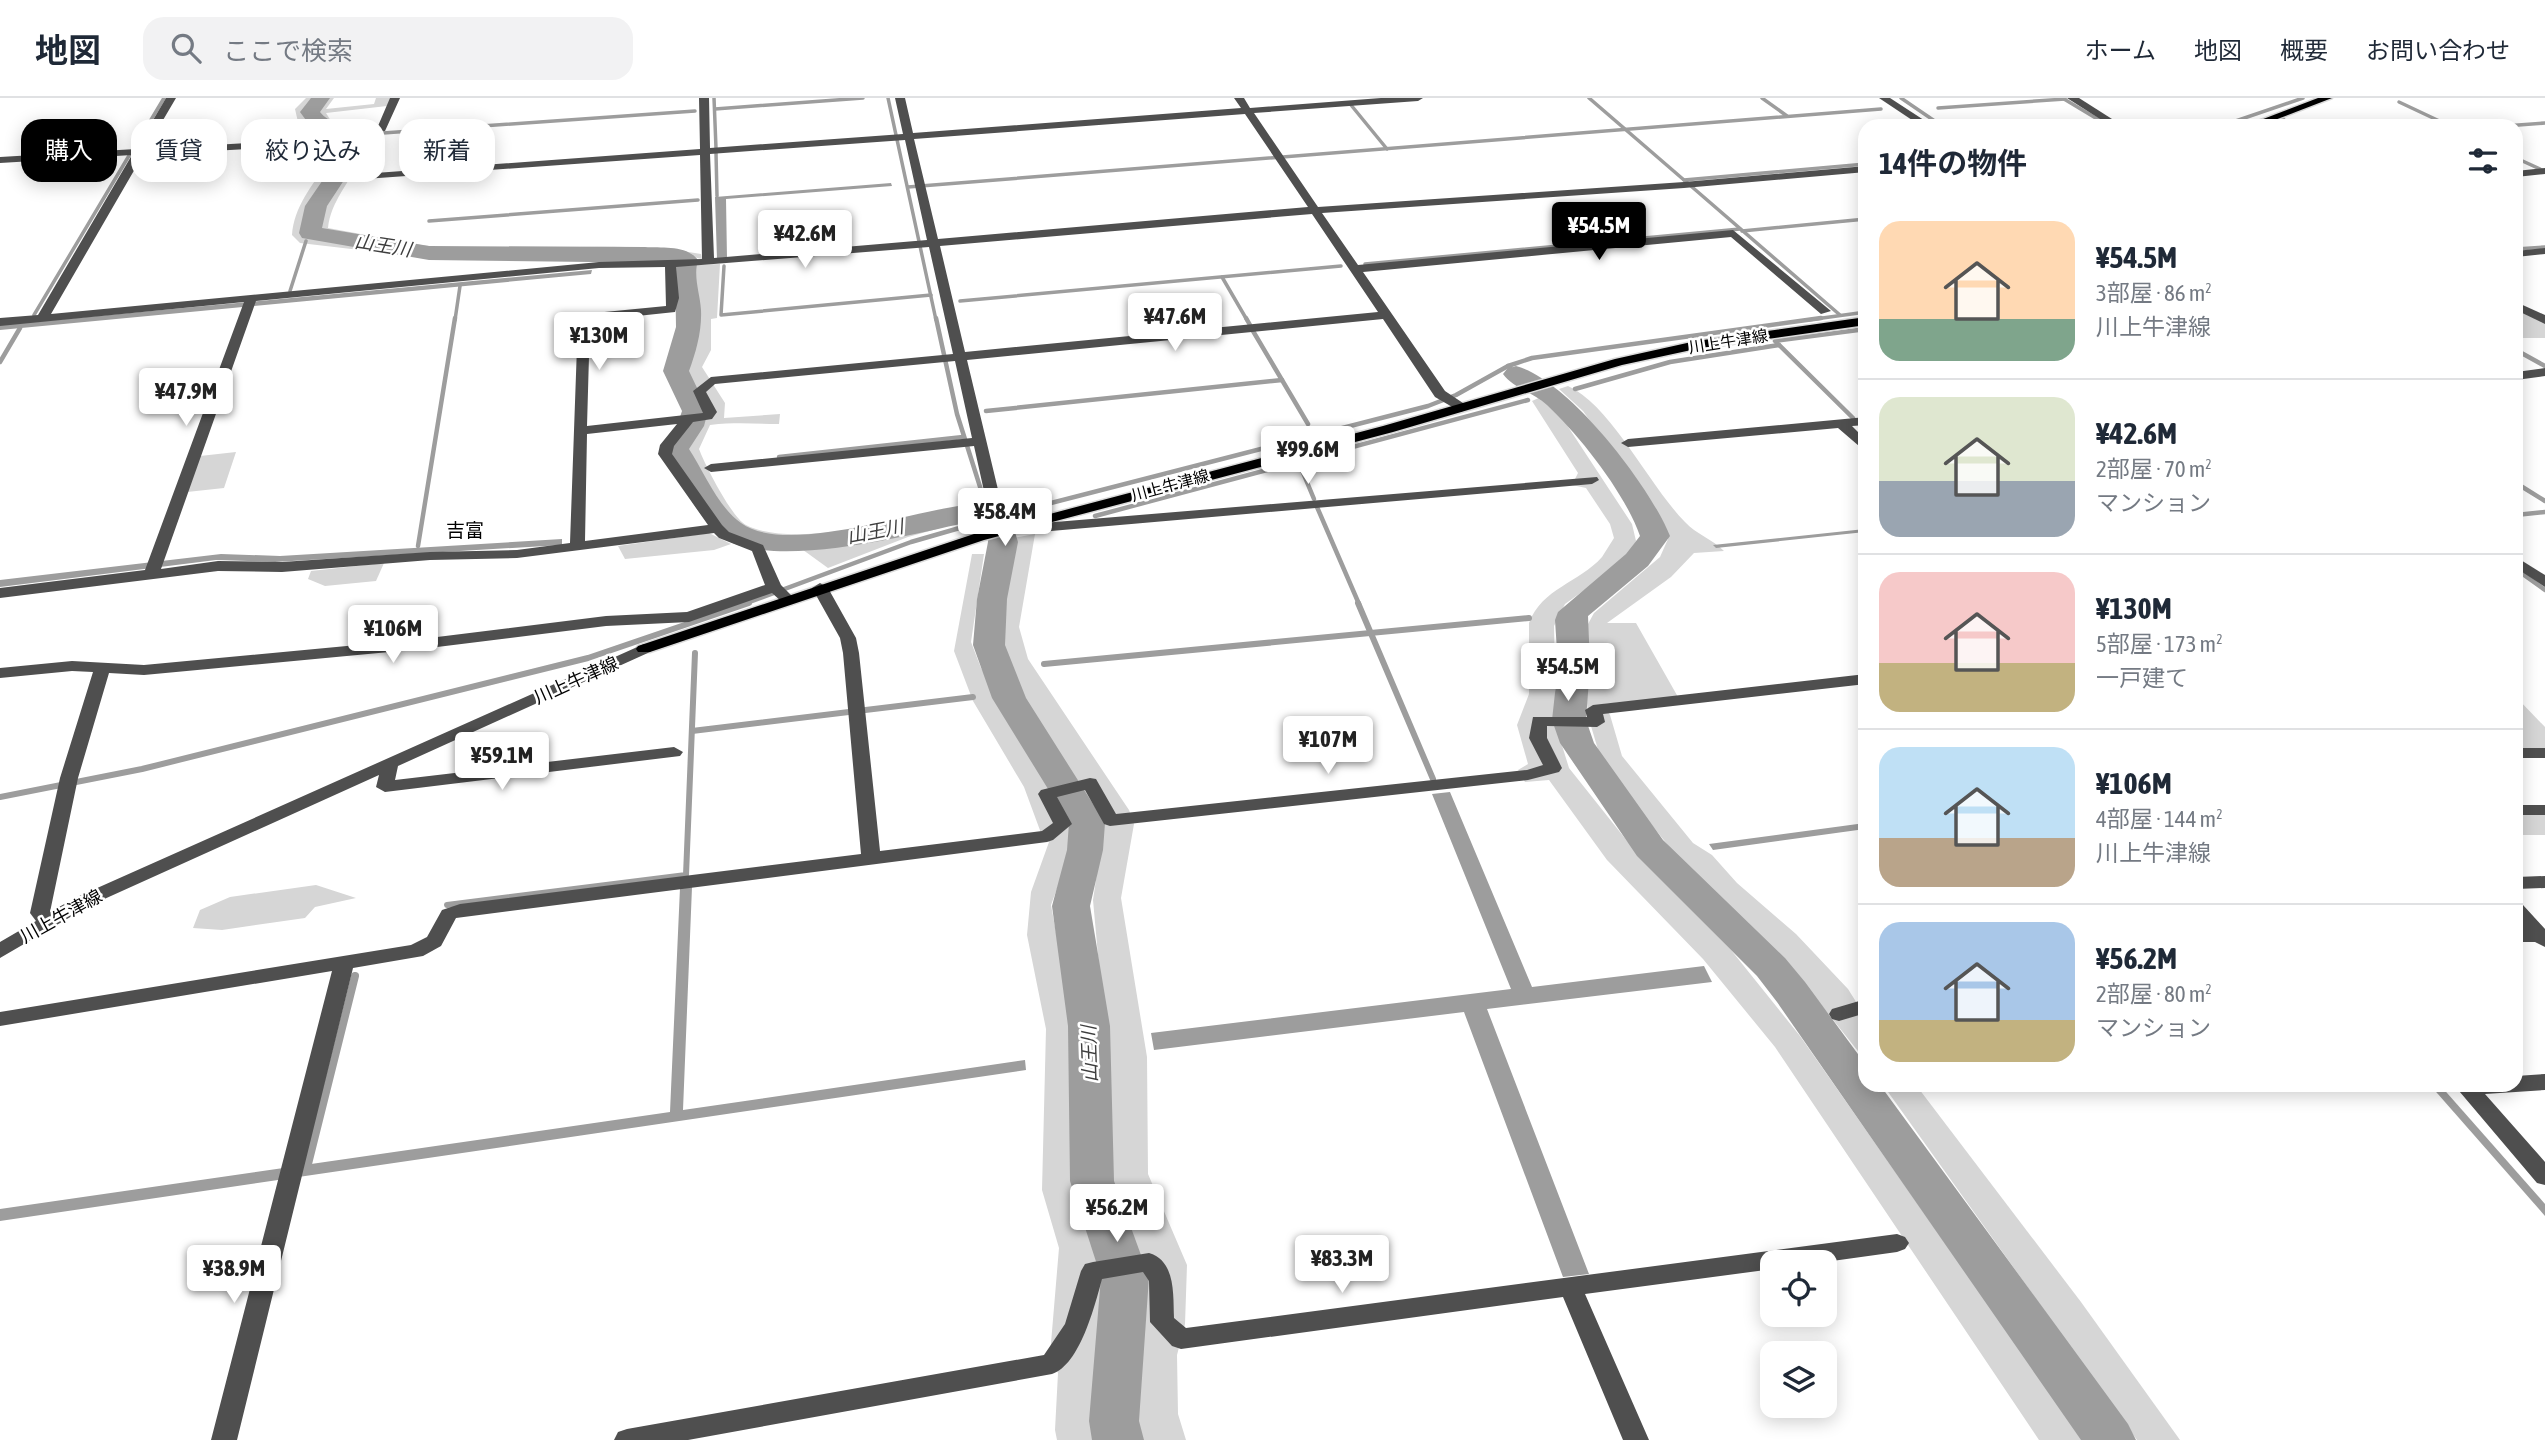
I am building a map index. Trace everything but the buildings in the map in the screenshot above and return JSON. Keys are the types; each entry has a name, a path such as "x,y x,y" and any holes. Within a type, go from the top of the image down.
{"main road":[{"path":"2269,119 2327,98"},
{"name":"川上牛津線","path":"644,649 979,537 1456,405 1521,391 1696,345 1858,322"}],"street":[{"path":"159,119 171,98"},
{"path":"395,98 382,129 365,130 362,141 363,160 355,178 1248,111 1354,100 1418,98"},
{"path":"704,98 704,263"},
{"path":"900,98 993,500 1028,529 1592,480"},
{"path":"1239,98 1440,394 1456,405"},
{"path":"1884,98 1917,119"},
{"path":"2072,98 2106,119"},
{"path":"0,160 131,153"},
{"path":"42,318 131,169"},
{"path":"0,322 250,303 600,265 704,263 1316,210 1689,185 1858,170"},
{"path":"2523,173 2545,171"},
{"path":"1355,269 1733,233 1825,311"},
{"path":"2523,253 2545,251"},
{"path":"577,548 584,318 671,309 673,304 668,273 671,264"},
{"path":"153,568 250,303"},
{"path":"2523,308 2545,320"},
{"path":"581,431 707,416 710,412 699,391 711,381 1387,315"},
{"path":"2523,375 2545,372"},
{"path":"688,419 667,445 665,454 717,528 724,535 758,548 774,587 787,599"},
{"path":"1628,443 1858,422"},
{"path":"1841,423 1858,440"},
{"path":"711,468 979,441"},
{"path":"0,593 153,568 282,568 577,548 717,528"},
{"path":"2523,566 2545,582"},
{"path":"0,673 72,666 144,670 421,644 606,621 689,617 774,587"},
{"path":"820,588 848,639 852,653 871,858"},
{"name":"川上牛津線","path":"0,951 47,921 96,896 644,649"},
{"path":"47,921 40,913 68,785 99,676 104,668"},
{"path":"0,1019 344,965 426,948 449,914 460,910 1047,836 1063,824 1047,794 1090,783 1110,820 1528,775 1553,768 1538,738 1539,721 1597,722 1594,710 1858,680"},
{"path":"390,764 385,787 674,752"},
{"path":"2523,753 2545,753"},
{"path":"2523,810 2545,810"},
{"path":"2523,883 2545,882"},
{"path":"2523,917 2542,938"},
{"path":"2523,937 2542,938"},
{"path":"224,1440 344,965"},
{"path":"1858,1008 1839,1014 1858,1014"},
{"path":"2523,1084 2545,1082"},
{"path":"2471,1092 2545,1177"},
{"path":"627,1440 1052,1364 1076,1327 1093,1271 1149,1262 1161,1280 1162,1322 1181,1339 1897,1243"},
{"path":"1570,1287 1636,1440"}],"shaded area":[{"path":"306,98 315,98 306,111 310,119 297,119 295,109"},
{"path":"326,98 334,98 326,109 374,104 376,98 391,98 387,106 326,113 330,119 320,119 314,111"},
{"path":"315,182 327,182 310,211 305,232 312,237 427,254 549,258 645,255 680,262 420,257 300,243 292,235 293,225"},
{"path":"339,182 348,182 337,201 328,228 397,241 439,247 505,249 636,247 701,254 702,259 680,254 639,251 435,251 324,234 316,230 322,204"},
{"path":"891,183 892,186 726,199 727,258 717,259 715,197"},
{"path":"720,264 717,318 711,319 711,350 702,367 725,403 724,418 780,414 779,424 710,425 699,449 720,490 740,520 746,525 768,532 827,533 978,503 979,509 891,527 817,538 756,536 736,528 680,449 705,412 682,369 690,346 693,322 688,272 692,265"},
{"path":"592,270 591,274 0,330 0,325"},
{"path":"2523,312 2545,323 2545,338 2523,338"},
{"path":"1568,386 1600,410 1685,522 1724,551 1694,553 1671,577 1607,623 1636,623 1678,697 1603,704 1610,715 1622,756 1693,843 1712,855 1737,883 1796,934 1848,989 1858,1005 1858,1051 1792,968 1671,849 1602,763 1588,716 1582,635 1594,613 1660,557 1668,539 1663,522 1583,411 1559,389"},
{"path":"1541,397 1557,410 1632,524 1636,541 1622,563 1565,604 1554,626 1556,726 1569,768 1643,861 1731,950 1800,1036 2083,1440 2039,1440 1775,1047 1703,959 1607,860 1549,780 1525,782 1518,770 1528,764 1517,725 1529,694 1529,623 1543,602 1602,557 1614,538 1610,524 1586,488 1572,485 1578,473 1532,401"},
{"path":"236,452 224,488 187,492 200,456"},
{"path":"971,515 980,517 908,537 828,568 799,547 867,538"},
{"path":"1858,530 1858,533 1716,548 1713,545"},
{"path":"709,533 731,544 714,550 625,559 618,546"},
{"path":"1035,534 1019,627 1028,659 1129,810 1134,824 1121,898 1147,1057 1148,1174 1187,1265 1185,1324 1177,1355 1178,1414 1186,1440 1138,1440 1131,1413 1139,1266 1109,1179 1104,1021 1093,900 1101,846 1099,819 1027,705 1002,653 1000,631 1014,538"},
{"path":"562,539 562,545 275,562 216,560 0,587 0,580 221,554 280,556"},
{"path":"972,554 984,554 971,642 981,668 1072,827 1073,845 1051,905 1073,1026 1081,1178 1109,1274 1095,1409 1103,1440 1057,1440 1055,1430 1058,1373 1050,1355 1059,1248 1042,1190 1046,1029 1027,935 1031,892 1049,842 1041,833 1024,787 973,701 954,651"},
{"path":"384,563 376,581 325,586 308,579 311,571"},
{"path":"2523,704 2545,727 2545,750 2524,750"},
{"path":"1450,792 1532,987 1704,966 1712,982 1487,1009 1589,1274 1563,1277 1464,1012 1154,1050 1151,1033 1511,989 1432,794"},
{"path":"2523,814 2545,814 2545,835 2523,835"},
{"path":"1858,824 1858,830 1713,850 1709,844"},
{"path":"316,885 356,898 315,907 305,918 222,930 193,928 200,910 230,897"},
{"path":"692,887 683,1110 1025,1060 1026,1070 0,1221 0,1209 670,1112 680,888"},
{"path":"1888,1092 1921,1092 2081,1302 2180,1440 2137,1440"},
{"path":"2436,1092 2446,1092 2545,1204 2545,1216"}],"waterway":[{"path":"151,119 164,98"},
{"name":"山王川","path":"321,98 310,112 318,123 346,134 340,142 340,171 316,206 310,233 429,253 645,254 678,256 687,260 684,275 689,308 688,327 683,354 676,371 694,403 695,411 690,426 675,449 730,529 749,539 777,542 848,537 975,512 988,512 1001,525 1003,542 992,599 989,645 1009,698 1087,823 1085,850 1071,906 1089,1026 1092,1181 1125,1277 1114,1421 1118,1440"},
{"path":"714,98 716,148"},
{"path":"715,109 863,98"},
{"path":"888,98 931,295"},
{"path":"1589,98 1625,129"},
{"path":"1762,98 1787,116"},
{"path":"1901,98 1932,119"},
{"path":"2242,119 2303,98"},
{"path":"1938,108 2064,99"},
{"path":"2064,99 2097,119"},
{"path":"2399,102 2435,119"},
{"path":"1351,105 1387,149"},
{"path":"1625,129 1881,109"},
{"path":"385,133 695,111"},
{"path":"2523,125 2545,123"},
{"path":"1387,149 1625,129"},
{"path":"1625,129 1684,180"},
{"path":"908,187 1387,149"},
{"path":"716,153 717,196"},
{"path":"34,315 130,154"},
{"path":"2523,161 2542,170"},
{"path":"1684,180 1858,165"},
{"path":"1684,180 1743,231"},
{"path":"429,221 698,200"},
{"path":"1743,231 1858,220"},
{"path":"1365,264 1740,229"},
{"path":"1743,231 1840,315"},
{"path":"290,291 306,241"},
{"path":"2523,249 2545,247"},
{"path":"724,266 721,315 931,295"},
{"path":"960,301 1341,266"},
{"path":"1222,277 1247,320"},
{"path":"455,320 460,286"},
{"path":"931,295 936,320"},
{"path":"1808,320 1858,313"},
{"path":"418,546 455,318"},
{"path":"936,318 957,414 988,512"},
{"path":"1246,318 1250,325"},
{"path":"1508,366 1532,358 1821,318"},
{"path":"0,362 20,328"},
{"path":"1853,418 1775,341 1858,330"},
{"path":"1253,331 1282,380"},
{"path":"1575,389 1670,362 1779,345"},
{"path":"2523,354 2545,366"},
{"path":"1020,511 1428,406 1456,395 1508,366"},
{"path":"1508,366 1516,374"},
{"path":"1516,374 1548,392 1567,411 1628,488 1655,536 1637,560 1574,612 1571,620 1574,666 1569,720 1577,743 1650,848 1771,967 1858,1086"},
{"path":"986,411 1282,380"},
{"path":"1282,380 1308,424"},
{"path":"1095,516 1528,400"},
{"path":"779,457 963,437"},
{"path":"1299,463 1314,499"},
{"path":"2523,487 2545,501"},
{"path":"1317,507 1359,604"},
{"path":"2523,514 2545,512"},
{"path":"744,604 911,542 963,527"},
{"path":"2524,575 2545,590"},
{"path":"0,797 142,769 588,658 749,603"},
{"path":"1358,603 1371,633"},
{"path":"1371,633 1529,618"},
{"path":"1044,664 1371,633"},
{"path":"1371,633 1433,779"},
{"path":"447,905 686,875 695,653"},
{"path":"692,731 973,697"},
{"path":"308,1164 355,976"},
{"path":"1862,1092 2110,1440"}],"district":[{"name":"吉富","path":"465,530"}]}
